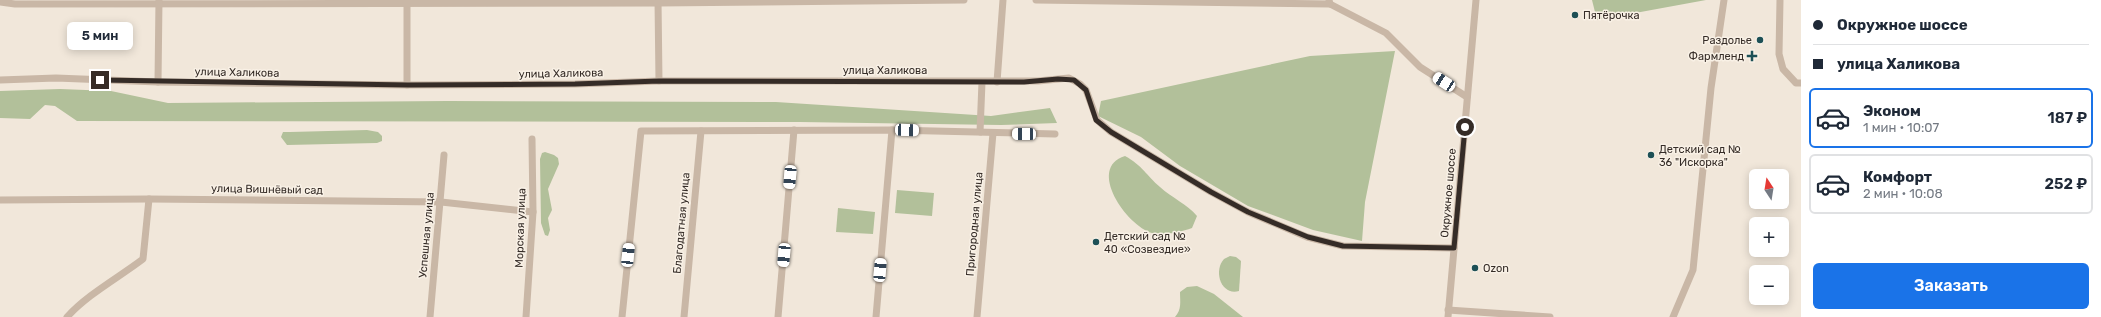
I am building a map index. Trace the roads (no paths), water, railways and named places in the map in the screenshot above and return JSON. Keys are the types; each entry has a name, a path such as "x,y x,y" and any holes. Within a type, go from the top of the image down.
{"street":[{"path":"0,2 15,4 159,1 964,0"},
{"path":"998,82 1003,0"},
{"path":"1036,0 1330,2 1386,33 1420,67 1467,97"},
{"name":"Окружное шоссе","path":"1448,314 1476,0"},
{"path":"1673,317 1693,270 1711,88 1724,0"},
{"path":"1780,0 1779,54 1783,69 1796,83 1801,83"},
{"path":"158,82 159,1"},
{"path":"407,1 408,85"},
{"path":"658,1 659,81"},
{"name":"улица Халикова","path":"0,80 56,78 158,82 408,85 575,84 659,81 998,82 1058,79 1074,80 1086,90 1096,120 1111,132 1211,192 1248,212 1308,237 1343,246 1454,248"},
{"path":"980,132 982,82"},
{"path":"778,317 794,130"},
{"path":"876,317 892,130"},
{"path":"622,317 641,131 892,130 1055,134"},
{"name":"Благодатная улица","path":"684,317 701,131"},
{"name":"Пригородная улица","path":"977,317 993,133"},
{"name":"Морская улица","path":"526,317 533,212 532,139"},
{"name":"Успешная улица","path":"430,317 444,155"},
{"path":"67,317 80,303 110,284 143,258 149,199"},
{"name":"улица Вишнёвый сад","path":"0,200 149,199 441,202 533,212"},
{"path":"1448,314 1550,317"}],"place":[{"name":"Пятёрочка","path":"1575,15"},
{"name":"Раздолье","path":"1760,40"},
{"name":"Фармленд","path":"1752,56"},
{"name":"Детский сад № 36 \"Искорка\"","path":"1651,155"},
{"name":"Детский сад № 40 «Созвездие»","path":"1096,242"},
{"name":"Ozon","path":"1475,268"}]}
